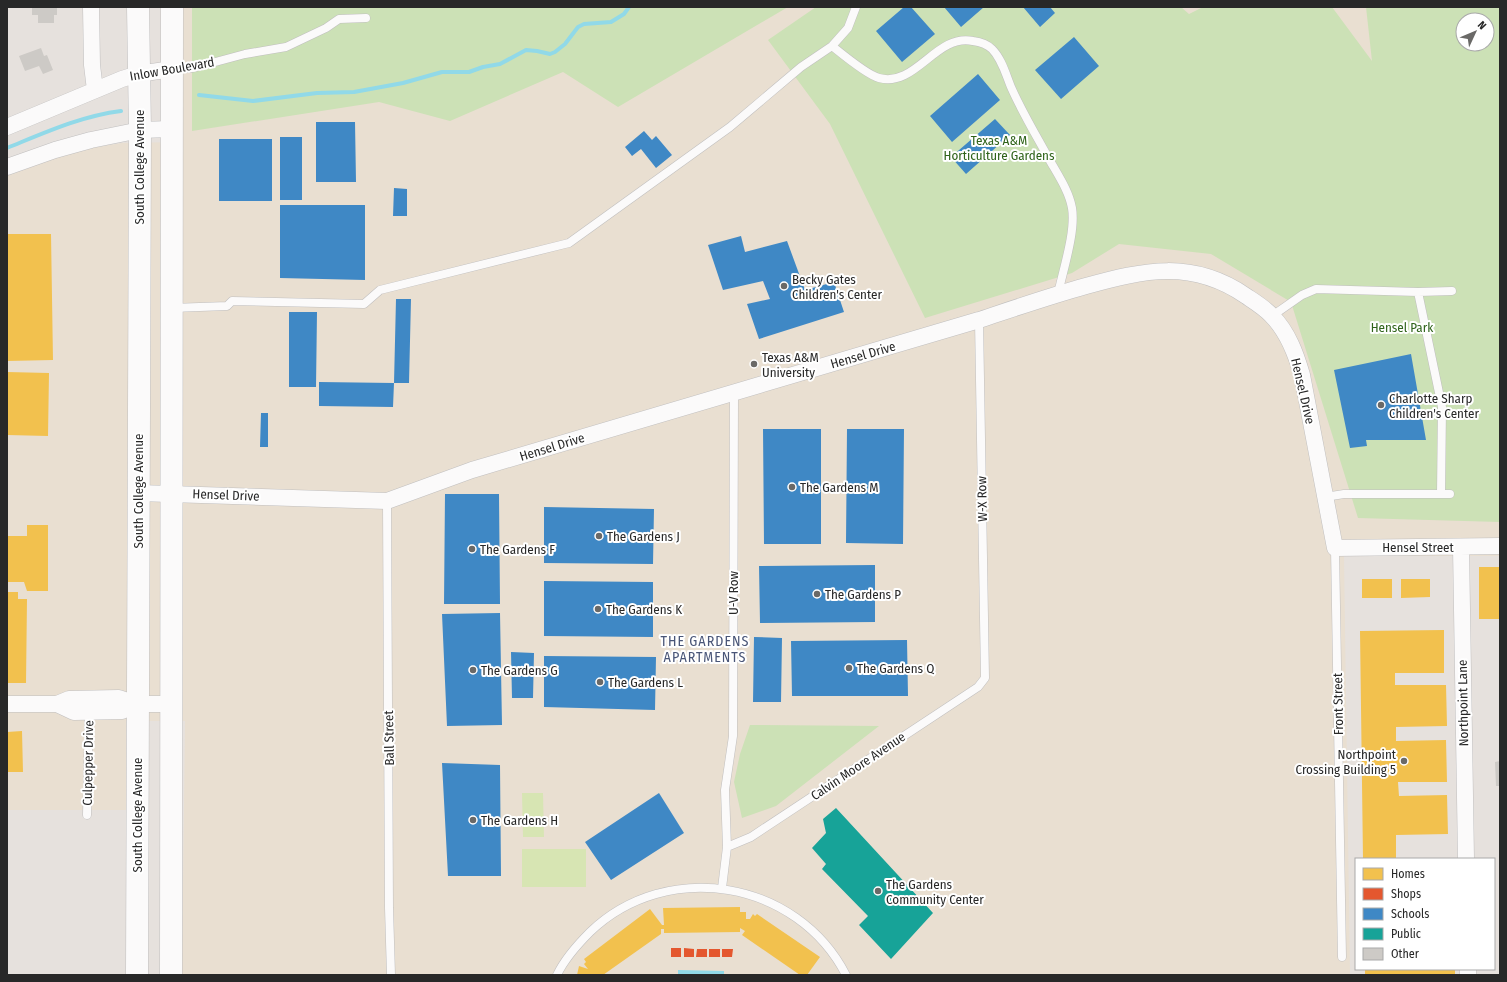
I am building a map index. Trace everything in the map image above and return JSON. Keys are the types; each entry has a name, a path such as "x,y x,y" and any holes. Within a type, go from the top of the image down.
{"main road":[{"name":"South College Avenue","path":"137,975 140,130 138,7"},
{"path":"171,975 172,7"},
{"path":"139,308 171,308"}],"street":[{"path":"91,7 92,65 95,90"},
{"name":"Inlow Boulevard","path":"7,127 95,90 138,74 172,69"},
{"path":"7,167 73,144 140,130 171,129"},
{"name":"Hensel Drive","path":"138,493 387,501 472,470 979,320 1058,294 1117,278 1161,270 1182,271 1221,281 1239,291 1272,316 1288,337 1302,375 1335,548"},
{"name":"Northpoint Lane","path":"1461,546 1466,858"},
{"name":"Hensel Street","path":"1335,548 1500,546"},
{"path":"7,704 57,704 69,699 119,698 137,704 172,704"},
{"path":"57,704 74,712 90,712 122,711 137,704"}],"lane":[{"path":"171,308 227,306 232,301 364,304 380,290 569,243 730,127 801,67 832,46 848,28 856,7"},
{"name":"Inlow Boulevard","path":"172,69 193,68 245,54 286,47 326,28 339,19 366,18"},
{"path":"832,46 860,67 879,78 896,78 914,69 951,42 963,40 973,41 982,43 992,49 999,58 1021,109 1064,186 1072,207 1074,224 1058,294"},
{"path":"1272,316 1302,295 1316,288 1418,292 1452,291"},
{"path":"1418,292 1442,407 1441,494"},
{"name":"W-X Row","path":"979,320 985,678"},
{"name":"U-V Row","path":"722,888 727,847 725,790 733,730 734,393"},
{"path":"1325,497 1344,494 1450,494"},
{"name":"Ball Street","path":"387,501 391,975"},
{"name":"Front Street","path":"1335,548 1342,957"},
{"name":"Calvin Moore Avenue","path":"727,847 751,837 978,687 985,678"},
{"name":"Culpepper Drive","path":"87,815 90,712"},
{"path":"557,975 575,947 599,924 630,904 661,892 690,888 722,888 754,896 784,909 807,925 825,944 846,975"}],"shaded area":[{"name":"Texas A&M University","path":"179,7 1500,7 1500,556 1344,556 1350,975 182,975 185,721 126,721 126,810 7,810 7,173 70,151 122,143 178,142"}],"green space":[{"path":"192,7 788,7 618,107 563,72 450,121 379,102 192,131"},
{"name":"Texas A&M Horticulture Gardens","path":"816,7 1181,7 1189,14 1203,7 1332,7 1372,61 1366,7 1500,7 1500,522 1358,518 1291,302 1211,254 1119,244 1072,273 925,318 830,124 768,40"},
{"path":"750,725 879,726 776,806 742,818 734,782 740,754"},
{"path":"522,793 543,793 544,837 523,837"},
{"path":"522,849 586,849 586,887 522,887"}],"water":[{"path":"678,970 724,971 724,975 678,975"}],"building: Homes":[{"path":"7,234 51,234 53,360 7,361"},
{"path":"7,372 49,373 48,436 7,435"},
{"path":"27,525 48,525 48,591 27,591 24,582 7,582 7,536 27,536"},
{"path":"1479,567 1500,567 1500,619 1479,619"},
{"path":"1362,579 1392,579 1392,598 1362,598"},
{"path":"1401,579 1430,579 1430,597 1401,598"},
{"path":"7,592 18,592 18,599 27,599 26,683 7,683"},
{"name":"Northpoint Crossing Building 5","path":"1444,630 1444,673 1395,673 1395,685 1446,685 1447,726 1396,727 1396,741 1446,740 1447,782 1398,782 1399,796 1447,795 1448,834 1396,835 1396,858 1363,858 1360,631"},
{"path":"22,731 23,772 7,772 7,732"},
{"path":"740,907 740,912 746,912 746,919 750,919 753,914 755,916 757,914 820,957 807,975 800,975 742,935 745,931 740,928 740,932 664,933 664,929 661,929 661,934 603,975 577,975 579,966 588,969 584,964 586,962 584,959 650,909 662,925 664,925 663,908"},
{"path":"1365,970 1455,970 1455,975 1365,975"}],"building: Shops":[{"path":"671,948 681,948 681,957 671,957"},
{"path":"684,948 694,949 694,957 684,957"},
{"path":"697,949 707,949 707,957 696,957"},
{"path":"709,949 720,949 720,957 709,957"},
{"path":"722,949 733,949 732,957 722,957"}],"building: Schools":[{"path":"904,7 911,7 935,34 902,62 876,31"},
{"path":"944,7 984,7 961,27"},
{"path":"1023,7 1050,7 1055,13 1040,27"},
{"path":"1074,37 1099,66 1061,99 1035,70"},
{"path":"978,74 1000,100 952,142 930,116"},
{"path":"995,119 1010,135 966,174 951,157"},
{"path":"316,122 355,122 356,182 316,182"},
{"path":"644,131 652,140 656,136 672,155 656,168 641,149 632,156 625,147"},
{"path":"280,137 302,137 302,200 280,200"},
{"path":"219,139 272,139 272,201 219,201"},
{"path":"394,188 407,189 407,216 393,216"},
{"path":"280,205 365,205 365,280 280,278"},
{"name":"Becky Gates Children's Center","path":"741,236 745,252 787,241 805,290 834,282 844,312 759,339 747,304 770,299 763,281 723,290 708,245"},
{"path":"396,299 411,299 409,383 394,383"},
{"path":"289,312 317,312 316,387 289,387"},
{"name":"Charlotte Sharp Children's Center","path":"1411,354 1426,440 1366,440 1367,446 1350,448 1334,370"},
{"path":"319,382 394,383 393,407 319,406"},
{"path":"261,413 268,413 268,447 260,447"},
{"name":"The Gardens M","path":"763,429 821,429 821,544 764,544"},
{"path":"847,429 904,429 903,544 846,543"},
{"name":"The Gardens F","path":"445,494 499,494 500,604 444,604"},
{"name":"The Gardens J","path":"544,507 654,509 653,564 544,563"},
{"name":"The Gardens P","path":"875,565 875,622 760,623 759,566"},
{"name":"The Gardens K","path":"544,581 653,582 653,637 544,636"},
{"name":"The Gardens G","path":"500,613 502,725 447,726 442,614"},
{"path":"754,637 782,638 781,702 753,702"},
{"name":"The Gardens Q","path":"907,640 908,696 792,696 791,641"},
{"path":"511,652 534,653 533,698 512,698"},
{"name":"The Gardens L","path":"544,656 656,657 655,710 544,707"},
{"name":"The Gardens H","path":"442,763 500,765 501,876 448,876"},
{"path":"659,793 684,833 611,880 585,842"}],"building: Public":[{"name":"The Gardens Community Center","path":"836,808 933,913 891,959 859,925 868,916 822,869 826,864 812,848 826,833 823,819"}],"building: Other":[{"path":"32,7 57,7 57,15 54,15 54,23 38,23 38,15 32,15"},
{"path":"41,48 44,56 47,55 53,70 43,74 39,66 25,71 19,56"},
{"path":"1500,761 1500,786 1496,786 1495,762"}],"waterway":[{"path":"199,95 253,101 317,93 354,92 403,83 442,72 469,72 483,67 500,64 526,50 550,54 555,52 565,44 578,27 584,24 611,22 624,14 629,7"},
{"path":"7,148 77,121 106,113 121,111"}],"place":[{"name":"Becky Gates Children's Center","path":"784,286"},
{"name":"Texas A&M University","path":"754,364"},
{"name":"Charlotte Sharp Children's Center","path":"1381,405"},
{"name":"The Gardens M","path":"792,487"},
{"name":"The Gardens J","path":"599,536"},
{"name":"The Gardens F","path":"472,549"},
{"name":"The Gardens P","path":"817,594"},
{"name":"The Gardens K","path":"598,609"},
{"name":"The Gardens Q","path":"849,668"},
{"name":"The Gardens G","path":"473,670"},
{"name":"The Gardens L","path":"600,682"},
{"name":"Northpoint Crossing Building 5","path":"1404,761"},
{"name":"The Gardens H","path":"473,820"},
{"name":"The Gardens Community Center","path":"878,891"}],"district":[{"name":"THE GARDENS APARTMENTS","path":"705,650"}],"park label":[{"name":"Hensel Park","path":"1402,327"}]}
